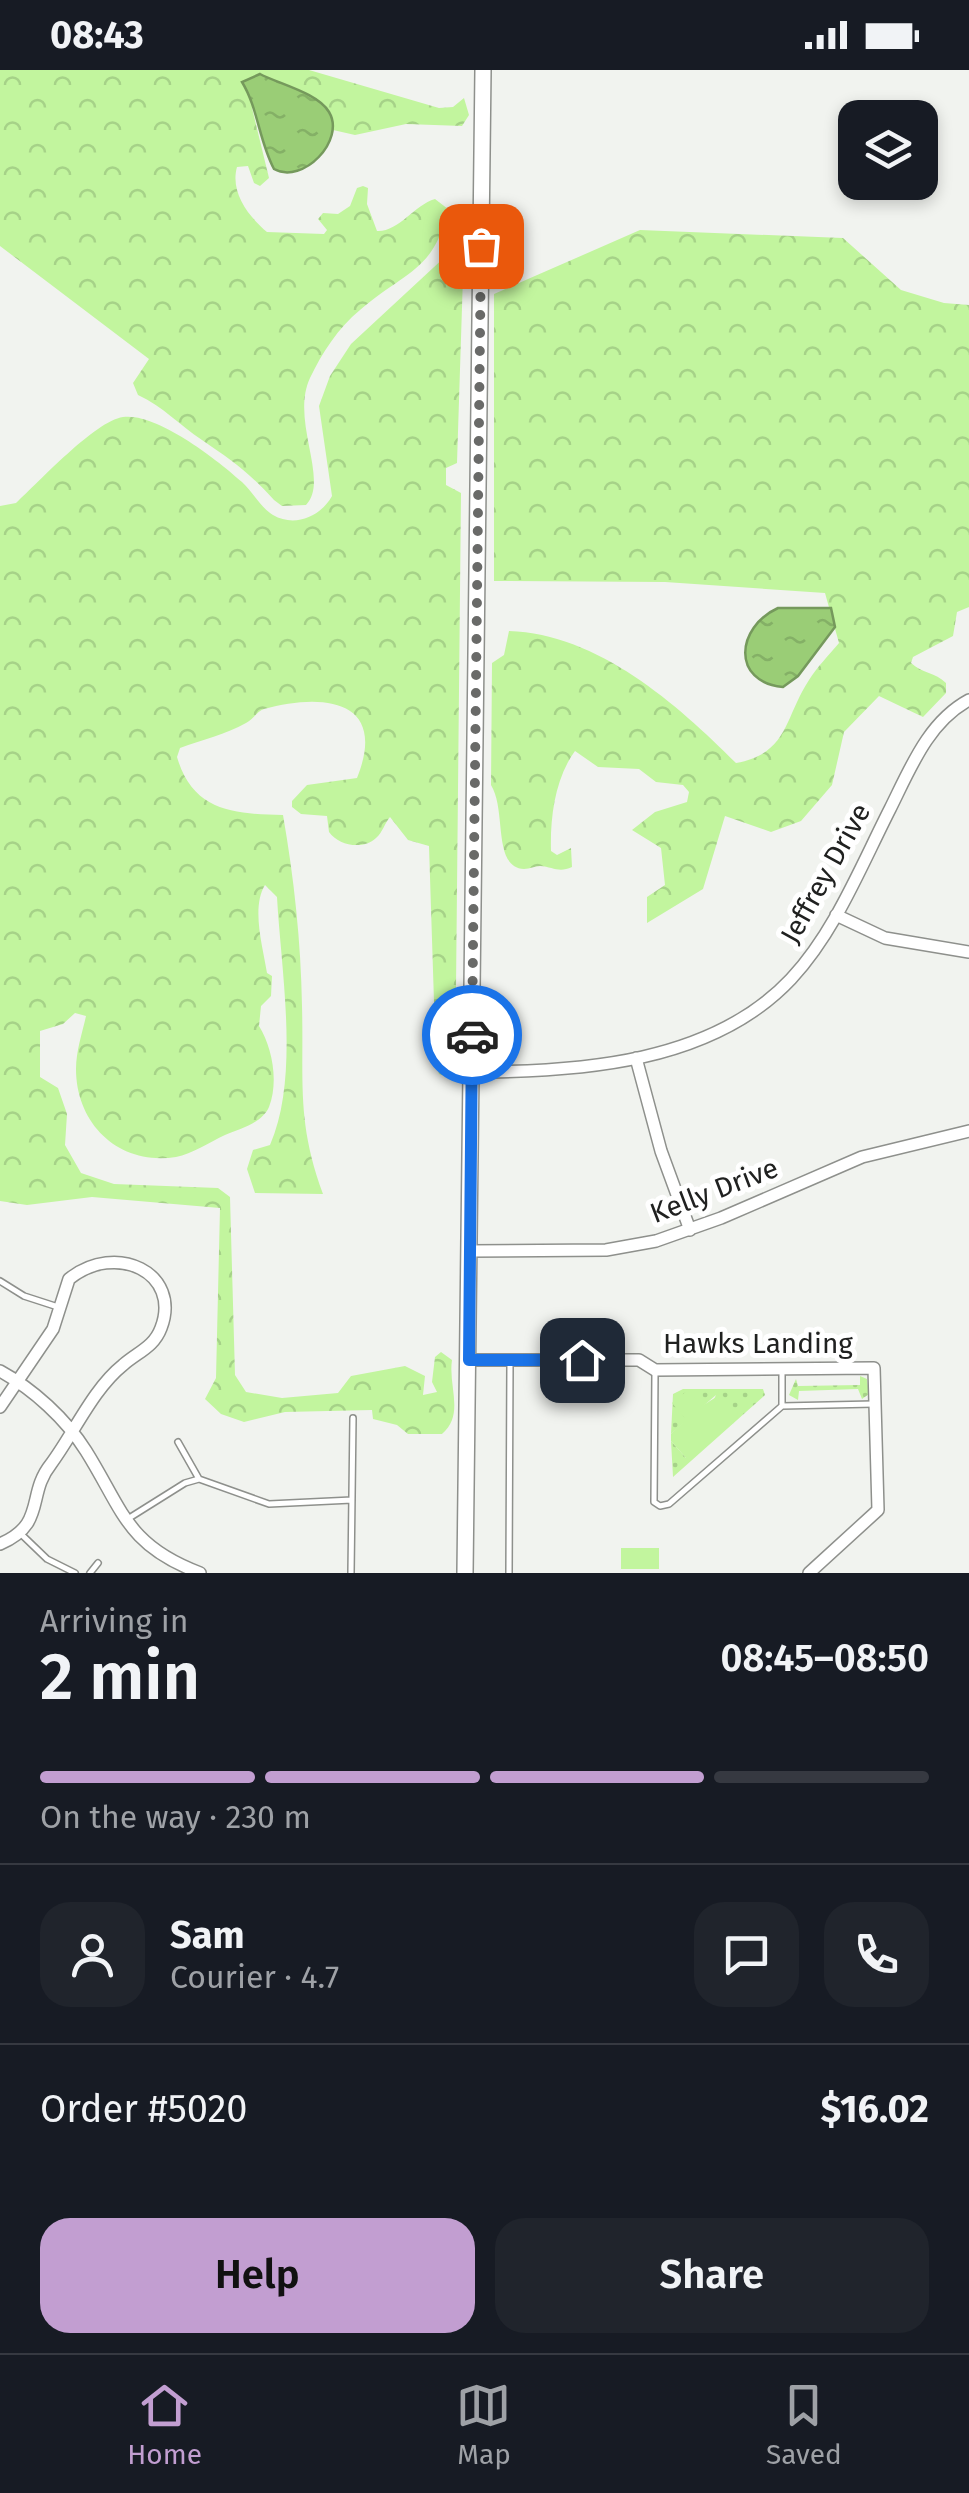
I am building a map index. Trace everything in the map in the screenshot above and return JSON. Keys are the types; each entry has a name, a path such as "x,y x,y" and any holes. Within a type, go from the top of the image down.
{"street":[{"path":"465,1573 483,70"},
{"name":"Jeffrey Drive","path":"472,1072 535,1072 636,1058 707,1037 755,1011 791,979 836,915 923,744 969,700"},
{"path":"836,915 885,938 969,952"},
{"path":"636,1058 661,1150 690,1230"},
{"name":"Kelly Drive","path":"470,1251 606,1250 690,1230 862,1157 969,1132"},
{"path":"0,1408 53,1330 69,1279 99,1260 139,1266 152,1278 164,1310 154,1340 111,1376 49,1466 30,1522 20,1534 0,1544"},
{"name":"Hawks Landing","path":"469,1360 638,1360 655,1370 874,1368 878,1510 809,1573"},
{"path":"0,1371 18,1381 74,1434 125,1521 144,1542 200,1573"}],"lane":[{"path":"0,1282 24,1296 58,1307"},
{"path":"509,1573 510,1360"},
{"path":"782,1369 782,1406"},
{"path":"655,1370 654,1502 660,1506 669,1504 782,1406 875,1404"},
{"path":"352,1573 353,1418"},
{"path":"178,1442 200,1479"},
{"path":"125,1521 186,1483 200,1479 269,1504 352,1500"},
{"path":"20,1534 47,1560 75,1573"},
{"path":"90,1573 98,1563"}],"green space":[{"path":"0,70 309,70 439,108 453,107 464,98 469,115 462,126 406,124 355,135 333,130 332,115 308,97 261,74 252,108 269,178 260,186 254,183 248,166 237,167 235,176 242,203 267,232 324,234 327,230 318,219 323,213 338,214 350,206 357,188 363,186 368,188 367,204 377,231 392,227 435,199 448,209 435,246 426,258 345,325 310,378 304,412 314,481 306,505 282,506 231,460 138,395 133,383 149,359 0,246"},
{"path":"640,230 843,238 901,290 944,303 969,305 969,607 957,612 953,636 913,657 911,663 946,683 946,693 923,717 879,696 844,732 832,785 801,821 771,832 725,816 703,889 647,923 647,897 665,885 661,848 632,830 655,812 687,802 689,792 683,785 656,782 639,769 598,767 575,751 558,786 551,838 551,851 557,855 571,848 572,867 524,869 508,859 491,785 492,663 504,655 509,631 542,635 574,645 634,676 688,718 736,763 753,758 776,742 809,680 839,643 825,593 665,582 494,581 494,294"},
{"path":"461,242 464,245 457,463 446,468 446,485 461,493 456,988 448,1077 439,1074 436,1064 429,846 408,840 390,817 371,842 345,843 329,832 327,816 301,814 292,807 292,801 307,785 357,778 365,751 364,731 357,717 344,707 327,703 264,709 238,727 180,748 177,757 184,775 205,799 233,811 283,815 298,934 305,1122 323,1194 255,1193 247,1169 253,1150 270,1145 284,1088 286,1023 277,897 265,885 259,905 259,928 267,973 272,976 271,996 261,1006 259,1026 271,1054 274,1075 269,1107 256,1121 176,1157 137,1155 120,1148 93,1124 78,1089 76,1062 86,1016 75,1013 63,1024 40,1031 40,1077 58,1088 67,1114 65,1145 81,1173 114,1184 218,1188 230,1197 235,1375 246,1392 282,1398 338,1393 351,1376 405,1366 425,1376 423,1395 437,1392 432,1382 435,1357 441,1352 452,1360 453,1418 442,1434 408,1434 397,1425 373,1419 372,1410 285,1412 244,1422 221,1414 205,1399 216,1378 220,1208 92,1197 27,1205 0,1201 0,506 16,503 98,429 123,417 137,417 203,450 273,515 298,520 314,514 332,496 319,406 330,376 351,344"},
{"path":"860,1376 867,1379 869,1394 862,1399 858,1389 799,1391 798,1400 789,1395 796,1379 798,1386 860,1385"},
{"path":"683,1389 763,1389 765,1395 673,1477 671,1441 686,1458 716,1395 671,1434 673,1394"},
{"path":"688,1390 702,1406 721,1394 738,1412 737,1419 692,1458 686,1458 671,1441 671,1434 686,1420 672,1403"},
{"path":"621,1548 659,1548 659,1569 621,1569"}],"water":[{"path":"260,74 307,94 329,112 333,123 327,147 297,171 274,169 269,158 242,82"},
{"path":"778,608 831,608 835,627 798,676 783,687 754,675 745,653 754,628"}],"way so far":[{"path":"472,1035 481,246"}],"route":[{"path":"472,1035 469,1360 582,1360"}]}
